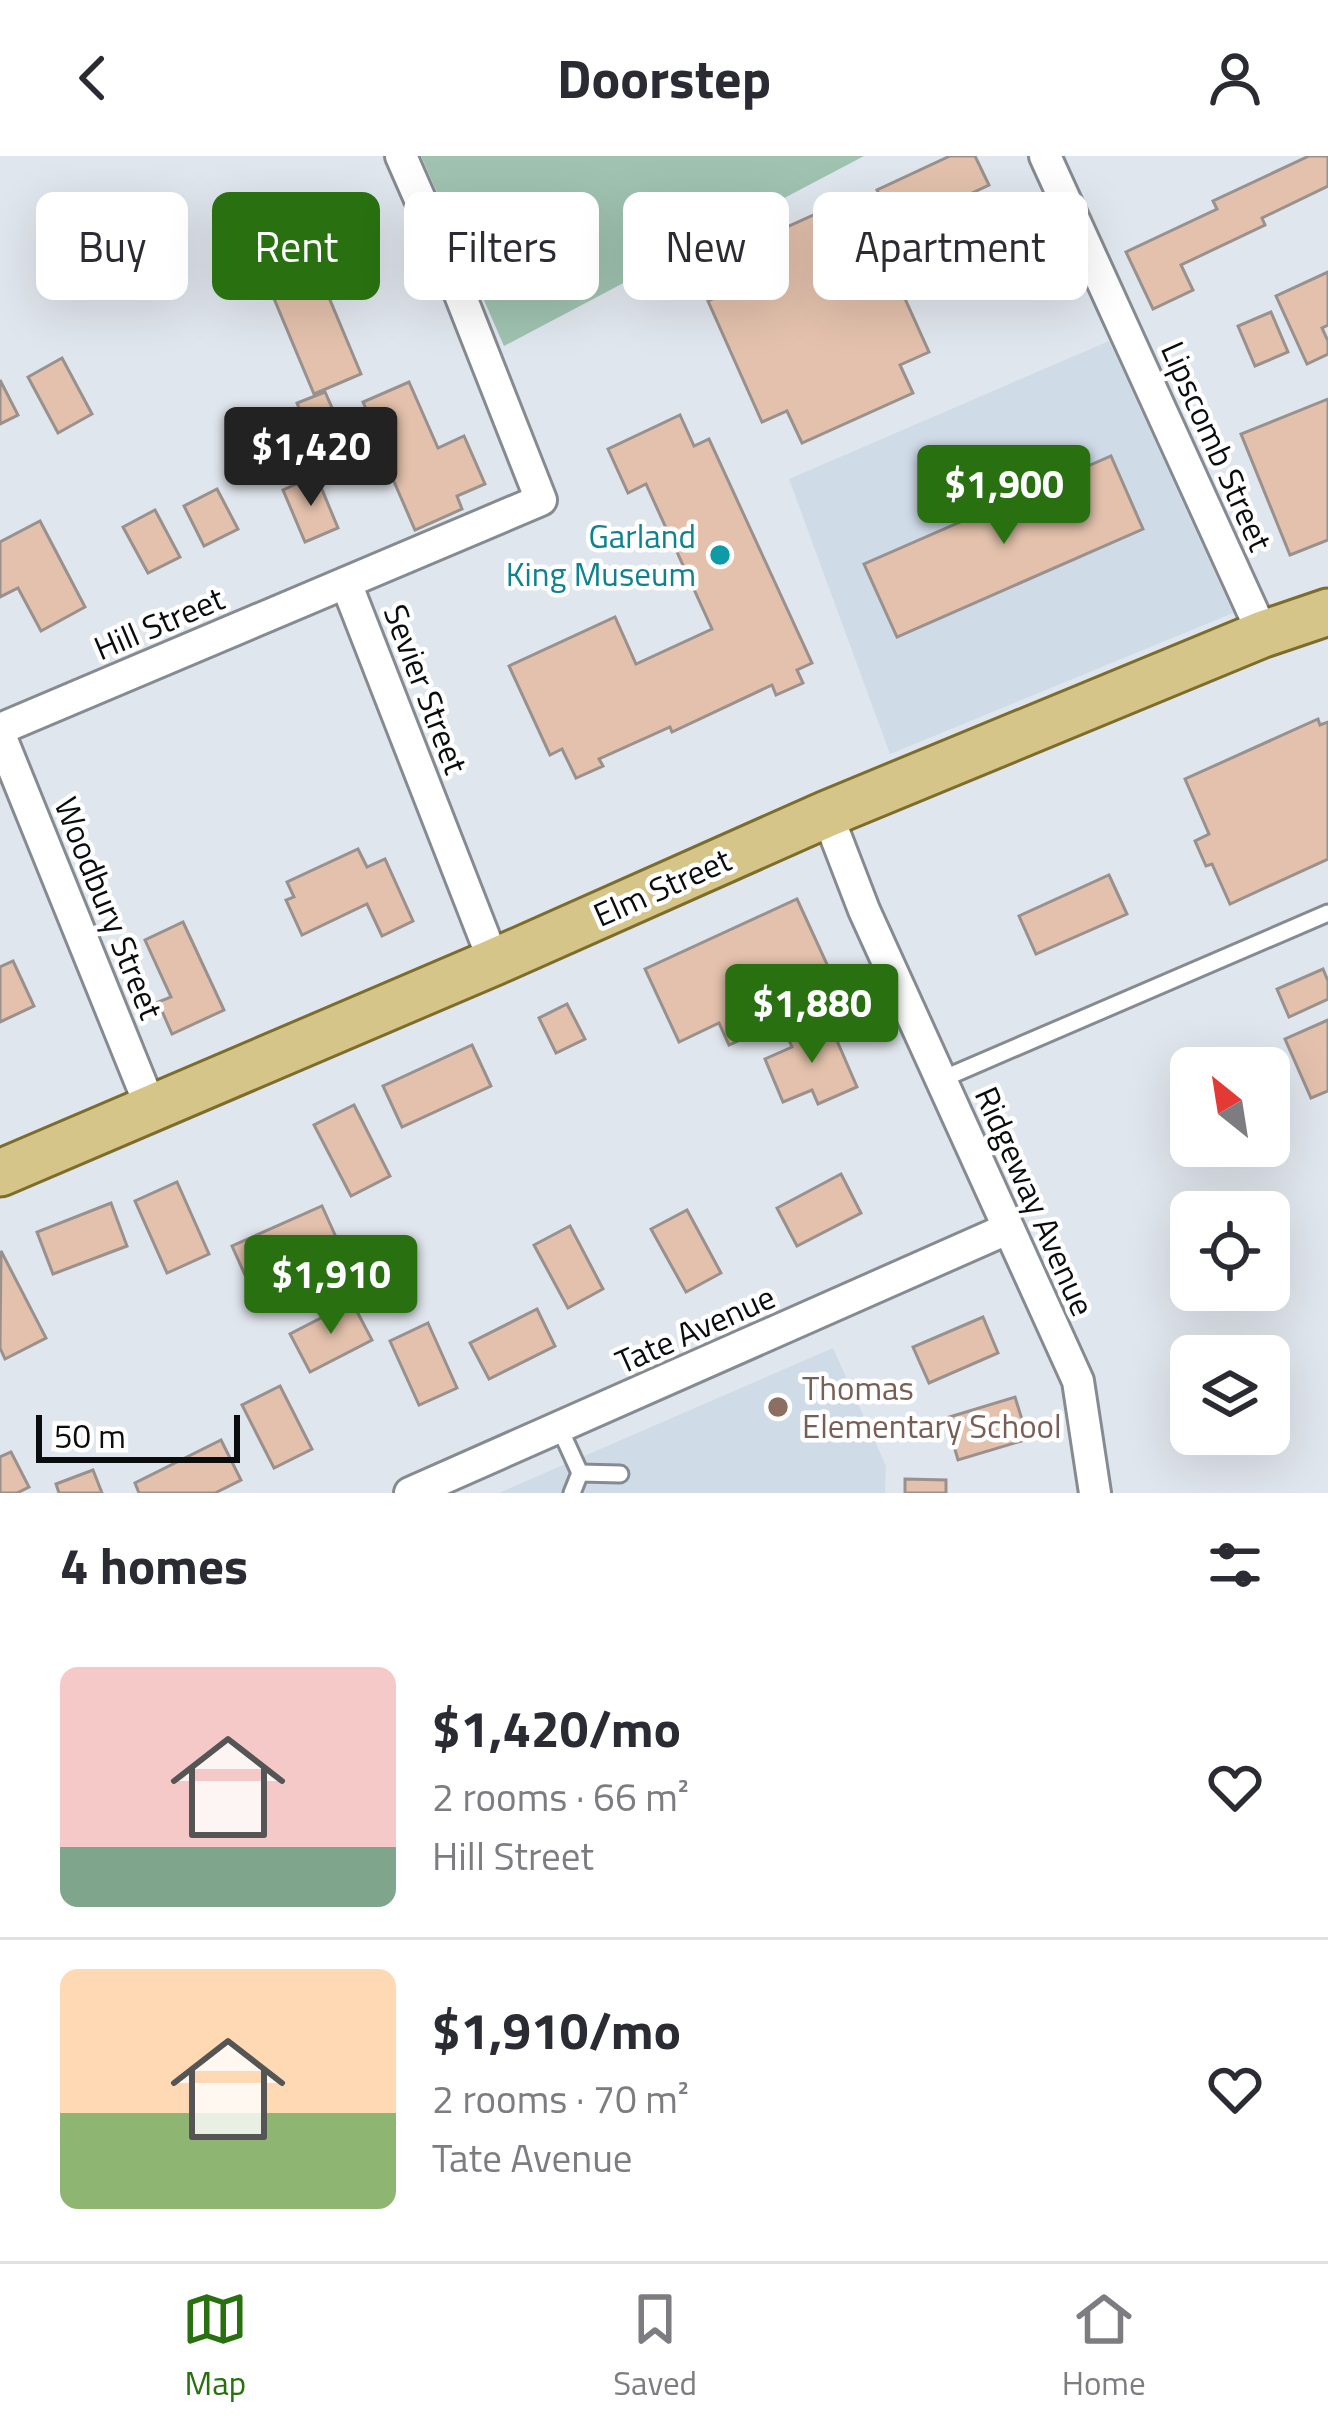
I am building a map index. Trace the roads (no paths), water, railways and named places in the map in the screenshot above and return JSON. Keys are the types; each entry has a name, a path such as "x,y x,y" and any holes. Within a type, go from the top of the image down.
{"main road":[{"name":"Elm Street","path":"0,1173 827,814 1263,634 1328,612"}],"street":[{"name":"Sevier Street","path":"401,156 542,500 346,583 494,962"},
{"name":"Lipscomb Street","path":"1046,156 1263,634"},
{"name":"Hill Street","path":"0,732 346,583"},
{"name":"Woodbury Street","path":"0,732 151,1108"},
{"name":"Ridgeway Avenue","path":"827,814 864,910 1078,1381 1095,1493"},
{"name":"Tate Avenue","path":"410,1493 1007,1229"}],"lane":[{"path":"940,1080 1328,914"},
{"path":"560,1429 580,1473 572,1493"},
{"path":"580,1473 620,1474"}],"place":[{"name":"Garland King Museum","path":"720,555"},
{"name":"Thomas Elementary School","path":"778,1407"}]}
